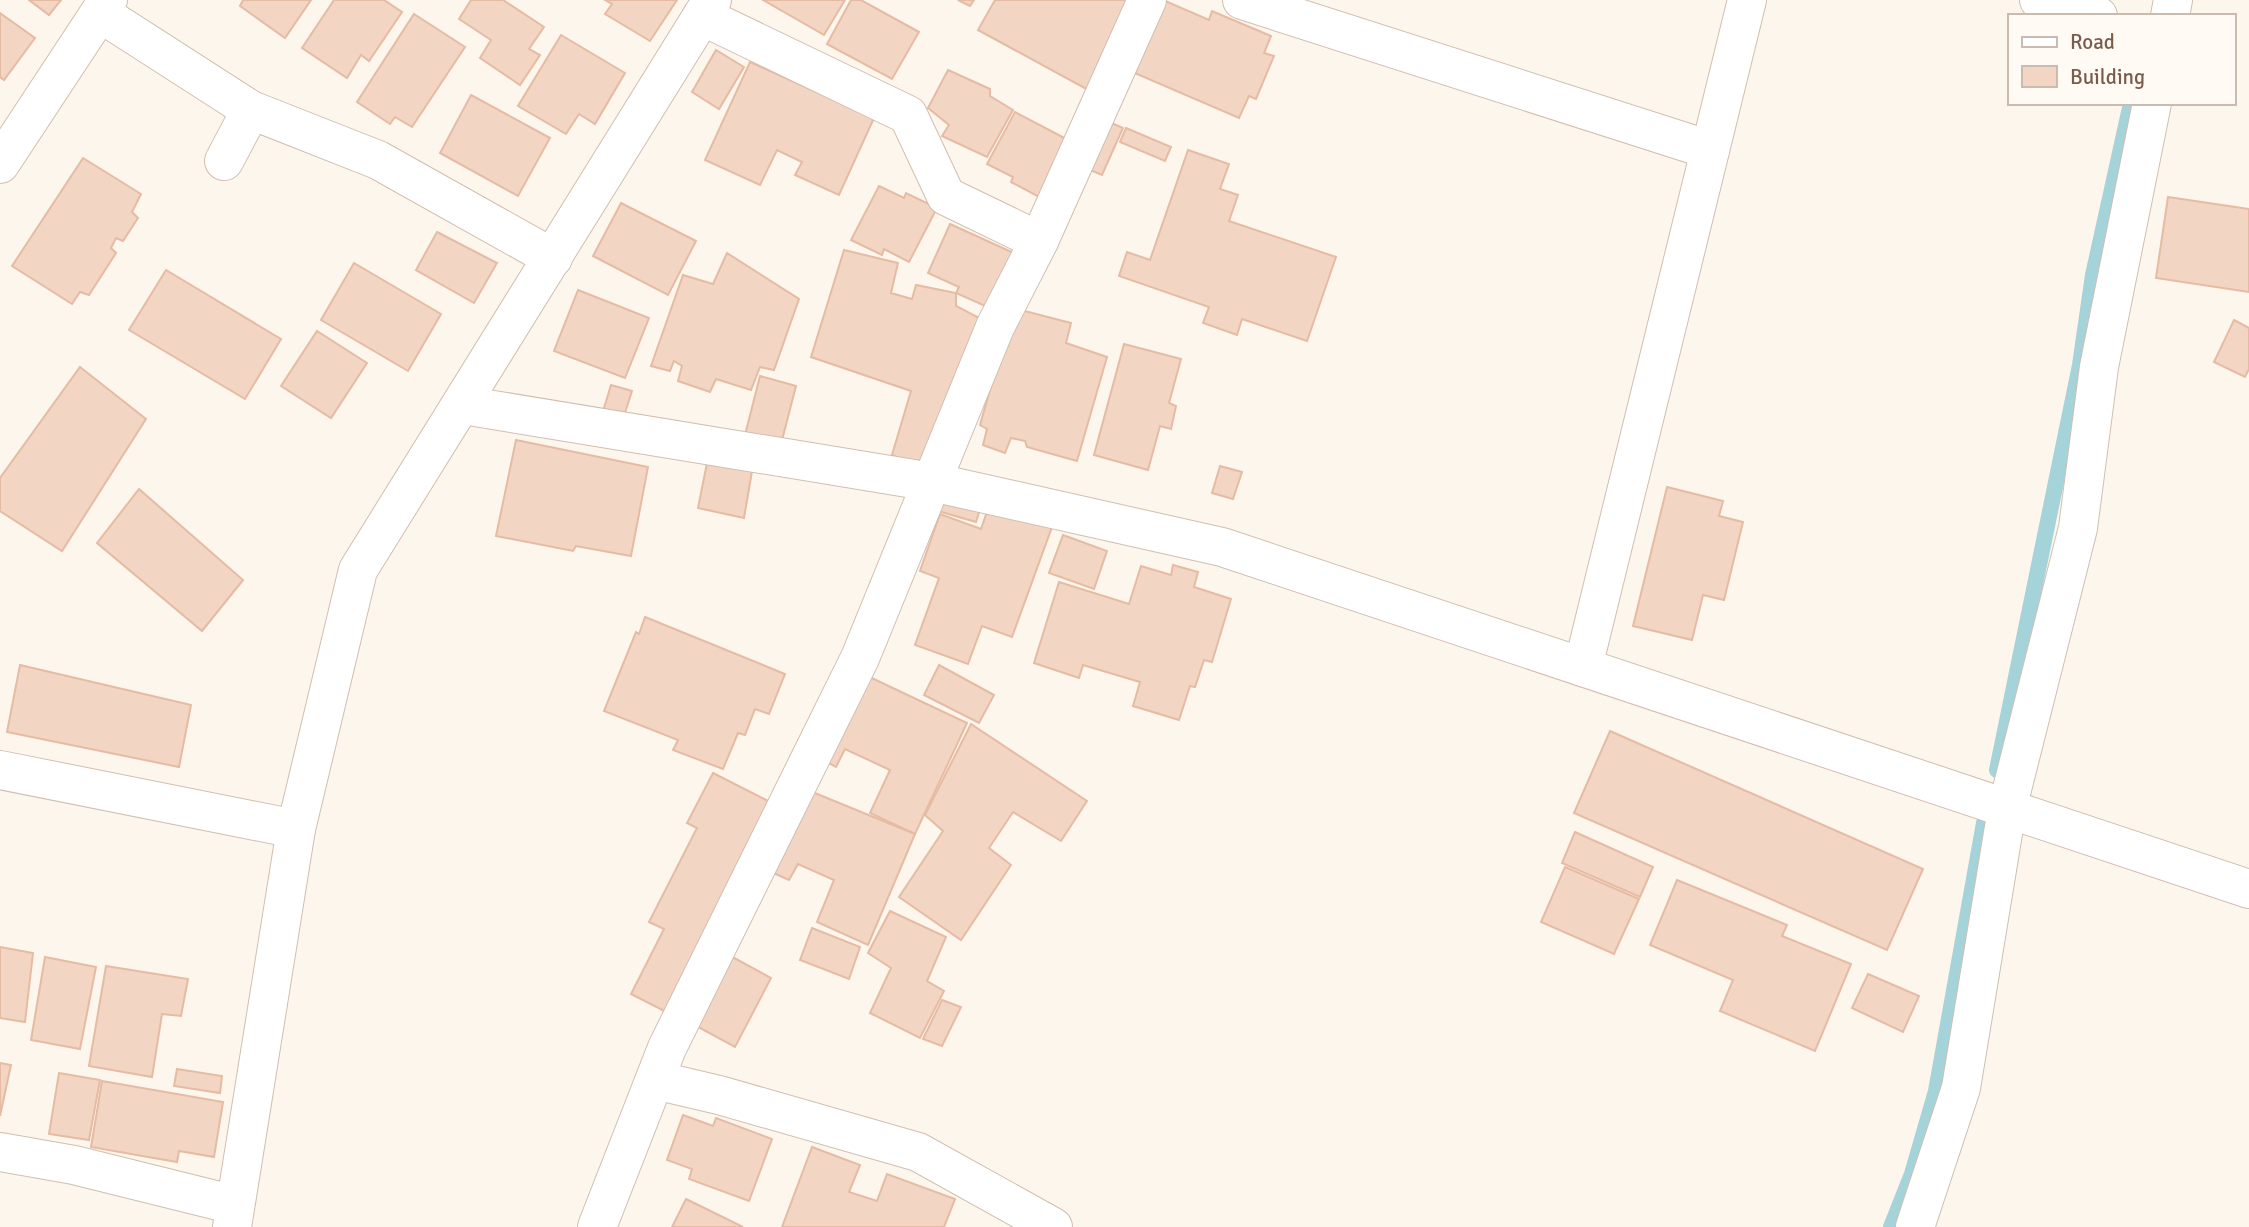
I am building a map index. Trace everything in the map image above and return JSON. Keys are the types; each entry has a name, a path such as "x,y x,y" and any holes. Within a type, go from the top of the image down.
{"street":[{"path":"597,1227 667,1048 859,658 995,327 1039,241 1147,0"},
{"path":"1242,0 1710,150"},
{"path":"1583,667 1747,0"},
{"path":"2039,0 2091,14"},
{"path":"0,164 104,6 251,110 378,160 553,258"},
{"path":"0,1152 74,1165 233,1216 296,829 358,570 463,405 707,8 908,115 946,196 1039,241"},
{"path":"1914,1227 1961,1088 2007,809 2078,528 2099,367 2152,105"},
{"path":"224,161 251,110"},
{"path":"463,405 932,482 1222,547 2249,889"},
{"path":"0,770 296,829"},
{"path":"655,1080 719,1095 918,1152 1053,1227"}],"building":[{"path":"29,0 61,0 49,15"},
{"path":"243,0 311,0 285,38 240,6"},
{"path":"334,0 384,0 402,12 369,61 361,55 347,78 302,48"},
{"path":"471,0 503,0 544,27 529,49 540,55 520,85 480,58 491,40 459,19"},
{"path":"605,0 677,0 650,41 605,14 612,4"},
{"path":"763,0 845,0 824,35"},
{"path":"851,0 861,0 919,32 892,79 827,44"},
{"path":"958,0 974,0 970,6"},
{"path":"995,0 1133,0 1092,92 978,30"},
{"path":"1163,0 1209,20 1212,11 1271,36 1264,53 1274,56 1256,99 1249,96 1239,118 1130,71"},
{"path":"0,13 35,38 4,80 0,77"},
{"path":"414,14 465,47 412,127 395,117 390,124 357,102"},
{"path":"561,35 625,73 595,124 579,114 566,134 518,106"},
{"path":"716,50 744,67 719,109 692,92"},
{"path":"750,62 874,118 839,195 795,175 802,162 777,150 760,185 705,160"},
{"path":"948,70 990,89 990,96 1013,110 987,157 942,136 949,125 928,108"},
{"path":"471,95 550,138 518,196 440,153"},
{"path":"1015,112 1072,142 1041,198 1011,182 1013,177 987,164"},
{"path":"1107,121 1123,128 1102,175 1085,168"},
{"path":"1126,128 1171,147 1165,161 1120,142"},
{"path":"1188,150 1229,164 1220,189 1238,195 1229,221 1336,257 1307,341 1242,319 1237,335 1203,323 1209,307 1119,276 1127,252 1150,260"},
{"path":"83,158 141,194 132,212 138,218 123,241 116,238 111,248 116,253 89,295 80,292 72,304 12,266"},
{"path":"879,186 904,198 906,193 937,208 909,262 884,249 882,255 851,240"},
{"path":"2168,197 2249,209 2249,292 2156,278"},
{"path":"621,203 696,241 668,295 593,256"},
{"path":"950,224 1016,254 992,309 956,293 959,287 928,273"},
{"path":"437,232 497,263 474,303 416,270"},
{"path":"844,250 898,263 891,293 912,299 916,285 956,293 956,306 983,320 926,469 892,455 911,391 811,357"},
{"path":"727,253 799,299 774,370 760,367 751,390 716,379 710,392 678,381 682,366 674,361 670,371 651,366 683,275 713,284"},
{"path":"354,263 441,314 408,371 321,320"},
{"path":"166,270 281,339 245,399 129,330"},
{"path":"578,290 649,318 625,378 554,351"},
{"path":"1013,308 1071,323 1066,343 1107,357 1077,461 1027,447 1025,441 1011,438 1005,453 983,445 987,429 980,425"},
{"path":"2234,320 2249,328 2249,369 2245,377 2214,362"},
{"path":"317,331 367,363 331,418 281,386"},
{"path":"1124,344 1181,359 1169,403 1176,406 1171,429 1160,426 1148,470 1094,455"},
{"path":"80,367 146,419 62,551 0,511 0,478"},
{"path":"760,376 796,386 780,448 744,439"},
{"path":"611,385 632,391 621,425 601,418"},
{"path":"516,440 648,467 631,556 576,546 573,551 496,536"},
{"path":"707,463 752,471 744,518 698,508"},
{"path":"1220,466 1242,472 1233,499 1212,493"},
{"path":"1667,487 1723,501 1719,516 1743,522 1724,600 1703,595 1692,640 1633,626"},
{"path":"139,489 243,580 202,631 97,543"},
{"path":"945,493 982,503 976,522 938,511"},
{"path":"990,503 1052,527 1012,637 982,626 968,664 915,645 939,578 920,571 940,514 981,529"},
{"path":"1063,535 1107,551 1094,589 1049,573"},
{"path":"1173,565 1198,572 1194,587 1231,599 1212,662 1204,660 1195,687 1190,686 1179,720 1133,706 1140,682 1083,665 1079,678 1034,663 1059,582 1129,604 1141,566 1171,575"},
{"path":"645,617 785,674 769,714 755,709 745,735 738,733 723,769 673,750 678,740 604,711 636,632 639,634"},
{"path":"20,665 191,705 179,767 7,732"},
{"path":"939,665 994,695 979,723 924,695"},
{"path":"861,673 967,723 915,834 870,813 890,770 845,749 836,767 821,759"},
{"path":"971,724 1087,801 1061,841 1013,812 989,848 1011,865 961,940 899,897 943,831 925,815"},
{"path":"1610,731 1923,869 1887,950 1574,813"},
{"path":"713,773 776,805 670,1014 631,994 664,929 649,922 697,828 687,823"},
{"path":"810,791 915,834 868,945 817,922 834,880 798,864 789,880 771,872"},
{"path":"1575,832 1653,867 1640,897 1562,863"},
{"path":"1565,867 1639,899 1614,954 1541,922"},
{"path":"1677,880 1787,925 1782,936 1851,964 1815,1051 1720,1011 1733,980 1650,945"},
{"path":"890,911 946,937 927,981 944,991 920,1038 870,1013 891,968 868,953"},
{"path":"812,928 860,947 849,979 800,960"},
{"path":"0,947 33,953 25,1022 0,1018"},
{"path":"725,953 771,978 735,1047 689,1022"},
{"path":"45,957 96,967 80,1049 31,1040"},
{"path":"106,966 188,979 181,1016 162,1014 152,1077 89,1066"},
{"path":"1868,974 1919,996 1903,1032 1852,1008"},
{"path":"942,1000 961,1007 942,1046 923,1039"},
{"path":"0,1063 11,1065 0,1116"},
{"path":"177,1069 222,1076 220,1093 174,1086"},
{"path":"59,1073 100,1080 89,1140 49,1134"},
{"path":"102,1081 223,1102 214,1157 179,1151 177,1162 91,1147"},
{"path":"683,1115 713,1126 716,1118 772,1139 749,1201 689,1179 692,1169 667,1160"},
{"path":"812,1147 860,1165 849,1192 877,1201 887,1174 955,1199 944,1227 782,1227"},
{"path":"686,1199 743,1227 672,1227"}],"waterway":[{"path":"1997,770 2080,365 2093,275 2131,105"},
{"path":"1891,1227 1912,1174 1936,1091 1984,823"}]}
